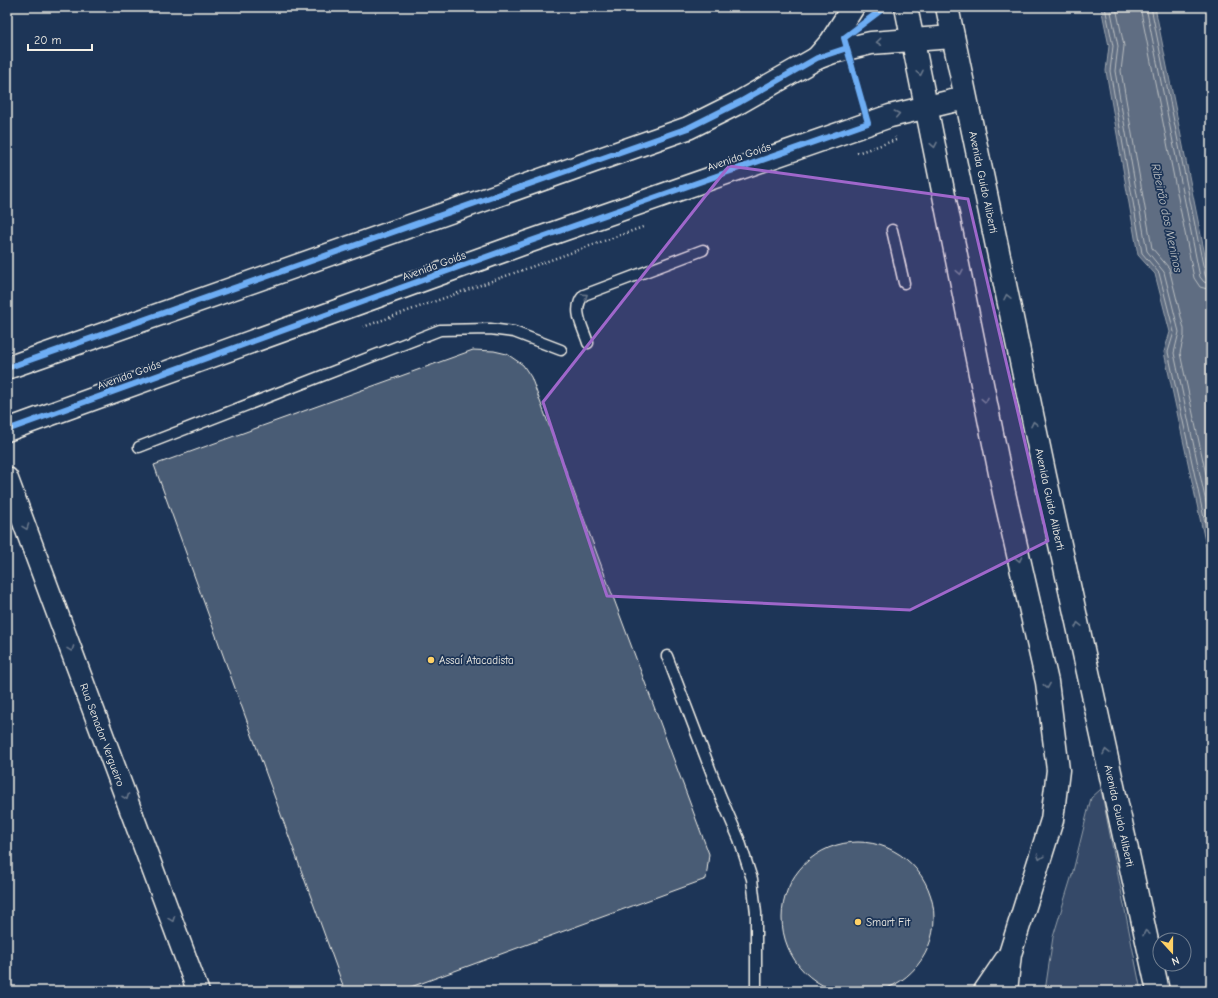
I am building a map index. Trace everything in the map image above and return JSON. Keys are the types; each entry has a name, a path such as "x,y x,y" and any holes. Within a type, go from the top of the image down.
{"main road":[{"path":"817,58 831,42 853,7"},
{"path":"906,7 1004,493 1047,682 1058,770 1052,820 1010,954 1006,991"},
{"name":"Avenida Guido Aliberti","path":"947,7 1045,476 1156,981 1164,991"},
{"path":"7,368 688,128 740,102 817,58 859,45 913,39 953,37"},
{"name":"Avenida Goiás","path":"7,430 525,243 890,116 965,98"},
{"path":"985,991 1010,954"}],"street":[{"name":"Rua Senador Vergueiro","path":"7,478 198,991"}],"lane":[{"path":"892,230 904,283"},
{"path":"588,343 577,310 578,301 584,295 703,250"},
{"path":"139,447 440,330 490,329 514,332 561,350"},
{"path":"667,656 720,795 739,840 752,879 756,913 756,991"}],"path":[{"path":"851,155 896,140 890,116"},
{"path":"361,327 651,224"}],"highlighted area":[{"path":"729,166 968,199 1048,541 910,610 607,596 543,402"}],"shaded area":[{"path":"1101,789 1141,991 1045,991 1053,937 1072,875 1091,798"}],"water":[{"name":"Ribeirão dos Meninos","path":"1101,7 1155,7 1211,285 1211,569 1164,352 1170,332 1155,274 1138,255 1106,71 1109,46"}],"building":[{"name":"Assaí Atacadista","path":"473,350 494,351 507,354 523,365 531,377 709,854 706,879 400,991 345,991 154,465"},
{"name":"Smart Fit","path":"858,842 887,848 894,851 912,864 925,882 928,889 934,918 928,947 925,954 912,972 894,985 887,988 858,994 829,988 822,985 804,972 791,954 788,947 782,918 788,889 791,882 804,864 822,851 829,848"}],"cycle path":[{"path":"7,430 525,243 868,123 844,38 885,7"},
{"path":"7,368 688,128 740,102 817,58 847,48"}],"place":[{"name":"Assaí Atacadista","path":"431,660"},
{"name":"Smart Fit","path":"858,922"}]}
